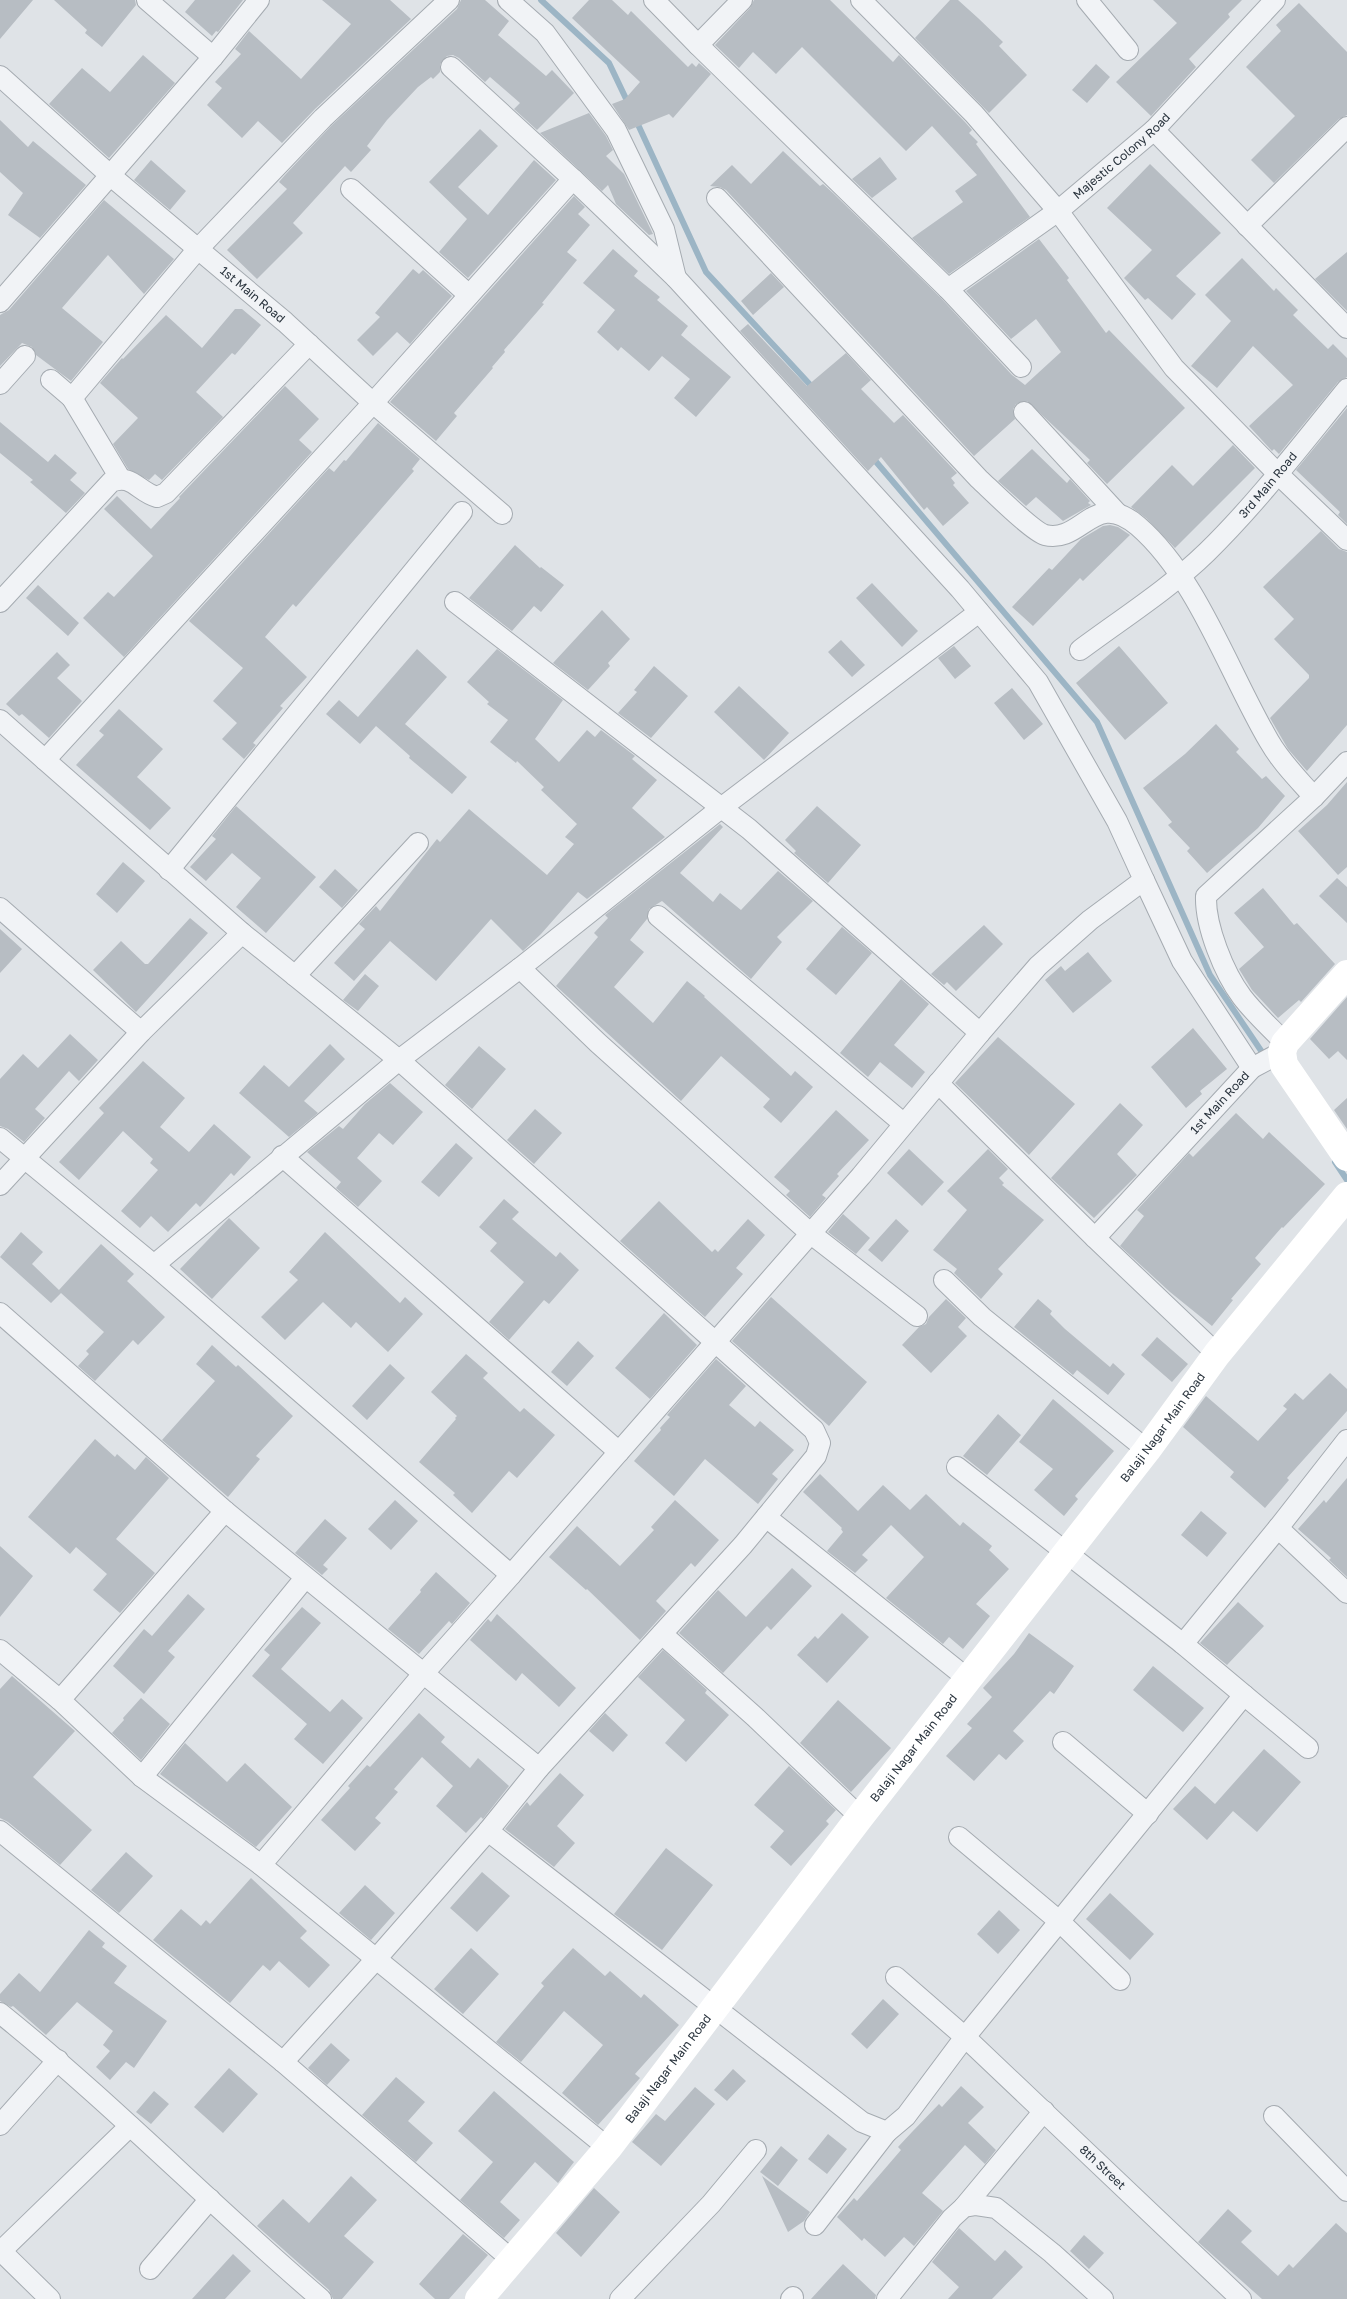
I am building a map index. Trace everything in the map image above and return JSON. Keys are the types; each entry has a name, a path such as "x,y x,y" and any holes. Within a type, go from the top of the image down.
{"main road":[{"name":"1st Main Road","path":"1270,1057 1347,974"},
{"path":"1270,1057 1284,1066 1347,1157"},
{"name":"Balaji Nagar Main Road","path":"479,2299 608,2148 860,1817 1067,1555 1217,1354 1345,1198"}],"street":[{"path":"147,0 213,57"},
{"path":"0,302 111,176 259,0"},
{"path":"72,398 197,250 323,118 449,0"},
{"path":"508,0 545,33 616,130 664,229 676,278"},
{"path":"654,0 948,289 1021,367"},
{"path":"698,45 742,0"},
{"path":"861,0 974,114 1058,211 1174,368 1278,474 1347,540"},
{"path":"1087,0 1128,50"},
{"name":"Majestic Colony Road","path":"948,289 1058,211 1154,130 1275,0"},
{"path":"450,67 573,178 676,278 979,612 1038,682 1116,822 1182,961 1270,1057"},
{"name":"1st Main Road","path":"0,76 111,176 309,344 502,514"},
{"path":"1247,226 1347,127"},
{"path":"1154,130 1347,328"},
{"path":"46,760 373,402 573,178"},
{"path":"352,189 468,295"},
{"path":"717,198 979,479 1021,517 1044,534 1055,536 1072,530 1097,514 1108,512 1118,514"},
{"path":"0,602 111,482 120,478 128,480 150,495 157,497 166,493 309,344"},
{"path":"0,384 25,356"},
{"path":"51,380 72,398 120,478"},
{"name":"3rd Main Road","path":"1080,650 1182,575 1208,551 1278,474 1347,389"},
{"path":"1024,412 1118,514 1139,526 1182,575 1268,740 1282,761 1314,797"},
{"path":"170,870 462,512"},
{"path":"455,602 749,829 980,1033"},
{"path":"154,1265 399,1060 520,968 721,808 979,612"},
{"path":"0,720 242,934 399,1060 814,1430 820,1443 816,1456 743,1545 539,1768 488,1831 377,1958 282,2062"},
{"path":"1270,1057 1243,998 1227,973 1210,924 1206,896 1314,797 1347,762"},
{"path":"295,976 418,843"},
{"path":"261,1865 423,1674 810,1233 1038,966 1090,920 1144,880"},
{"path":"0,908 141,1032"},
{"path":"658,916 904,1124"},
{"path":"0,1185 141,1032 242,934"},
{"path":"520,968 598,1043 810,1233 917,1316"},
{"name":"1st Main Road","path":"1095,1238 1270,1057"},
{"path":"938,1083 1095,1238 1217,1354"},
{"path":"0,1138 154,1265 511,1575"},
{"path":"282,1156 619,1452"},
{"path":"944,1280 982,1317 1147,1450"},
{"path":"0,1313 225,1511 539,1768"},
{"path":"1183,1644 1347,1440"},
{"path":"956,1467 1183,1644 1308,1748"},
{"path":"60,1700 225,1511"},
{"path":"766,1516 968,1679"},
{"path":"1278,1528 1347,1593"},
{"path":"142,1777 305,1578"},
{"path":"662,1634 755,1716 860,1817"},
{"path":"0,1650 60,1700 142,1777 261,1865 608,2148"},
{"path":"816,2225 887,2132 906,2116 965,2037 1058,1921 1244,1695"},
{"path":"1063,1742 1148,1814"},
{"path":"0,1831 282,2062 513,2261"},
{"path":"488,1831 862,2122 887,2132"},
{"path":"959,1837 1058,1921 1120,1980"},
{"name":"8th Street","path":"896,1977 965,2037 1241,2299"},
{"path":"0,2013 58,2060 321,2299"},
{"path":"0,2125 58,2060"},
{"path":"887,2299 952,2218 964,2207 1044,2111"},
{"path":"1274,2116 1347,2191"},
{"path":"50,2299 0,2251 130,2126"},
{"path":"620,2299 711,2204 756,2150"},
{"path":"150,2269 210,2199"},
{"path":"964,2207 976,2205 996,2208 1052,2253 1103,2299"}],"building":[{"path":"0,0 33,0 0,39"},
{"path":"54,0 135,0 136,5 102,47 85,33 87,30"},
{"path":"195,0 243,0 218,32 216,31 212,36 185,12"},
{"path":"322,0 390,0 411,19 315,109 282,143 258,121 242,138 207,105 222,88 215,82 241,54 235,49 249,31 301,79 351,24"},
{"path":"461,0 485,0 509,21 498,35 546,76 552,70 574,93 537,130 514,109 520,103 490,77 485,82 459,58 453,55 447,56 440,64 440,72 433,79 431,77 418,87 387,120 367,146 371,150 351,172 345,166 293,223 303,233 257,279 227,250 287,189 279,182 285,175 331,126 457,9"},
{"path":"589,0 612,0 628,15 631,11 688,67 692,63 696,67 699,63 711,74 673,118 669,114 629,130 612,104 625,99 640,82 572,18"},
{"path":"754,0 830,0 893,62 899,55 965,122 972,130 969,133 978,142 976,144 1030,217 949,274 912,238 963,202 955,191 977,175 932,126 906,151 802,47 776,74 753,52 739,68 715,45 750,8"},
{"path":"950,0 958,0 1003,42 999,46 1027,75 989,113 915,38"},
{"path":"1153,0 1242,0 1228,14 1230,17 1189,59 1196,67 1151,116 1116,82 1177,23"},
{"path":"1299,3 1347,52 1347,115 1339,119 1274,183 1251,160 1295,116 1246,67 1281,31 1276,25"},
{"path":"143,55 175,83 109,158 49,104 82,68 110,92"},
{"path":"1096,64 1110,77 1087,103 1072,90"},
{"path":"589,113 606,136 613,150 606,156 624,174 653,234 649,235 616,204 608,185 602,191 540,133"},
{"path":"0,120 28,147 33,141 86,185 40,238 8,215 23,193 0,172"},
{"path":"480,129 498,146 458,187 488,215 534,160 556,180 468,278 439,252 467,219 429,182"},
{"path":"783,151 820,186 823,184 833,193 940,297 1012,375 1025,385 1061,352 1036,319 1011,339 966,291 1039,239 1069,278 1067,280 1106,333 1109,330 1185,408 1107,484 1087,463 1090,460 1027,401 1016,404 1013,409 1015,419 974,456 726,190 710,186 732,165 751,184"},
{"path":"880,157 897,179 872,198 852,179"},
{"path":"151,160 186,191 170,210 134,180"},
{"path":"1150,164 1221,233 1176,276 1196,294 1172,320 1148,298 1145,300 1124,278 1152,250 1107,208"},
{"path":"574,196 585,207 578,214 590,225 567,252 577,260 542,303 544,304 504,350 505,352 493,368 454,413 457,416 436,441 390,402"},
{"path":"104,200 174,259 144,294 108,255 62,308 103,342 71,381 36,355 32,347 22,343 0,366 0,315 9,310"},
{"path":"613,249 638,271 634,276 660,297 657,300 688,326 681,335 731,377 696,417 674,398 690,379 662,356 649,371 621,347 618,351 597,332 615,310 583,283"},
{"path":"1347,252 1347,311 1315,279"},
{"path":"1242,258 1274,291 1276,288 1298,310 1293,315 1328,349 1333,344 1347,358 1347,377 1338,382 1279,454 1274,449 1272,451 1249,426 1293,385 1253,346 1217,388 1191,366 1231,321 1205,295"},
{"path":"413,269 419,274 423,270 452,296 410,344 397,332 373,356 357,340 380,317 375,313"},
{"path":"771,273 784,287 753,315 741,301"},
{"path":"235,309 242,309 261,325 235,355 232,353 196,392 223,417 162,480 155,474 149,480 128,469 113,444 138,418 100,383 122,358 166,315 202,348"},
{"path":"748,324 807,386 846,353 871,380 861,389 894,423 903,415 957,473 951,478 955,483 953,485 969,503 943,526 927,507 924,510 881,457 868,471 740,331"},
{"path":"285,386 319,419 299,440 312,452 124,657 83,618 108,592 114,597 153,556 104,509 117,496 151,529"},
{"path":"1347,408 1347,524 1338,515 1340,512 1296,470"},
{"path":"0,422 48,462 55,454 77,473 70,480 85,493 66,513 30,482 33,480 0,453"},
{"path":"378,423 420,459 412,469 414,471 296,607 293,604 265,637 307,677 280,706 283,708 253,743 256,745 244,759 222,739 237,723 213,701 243,668 189,621 329,468 334,472 344,460 346,461"},
{"path":"1233,445 1255,468 1175,548 1146,518 1131,507 1172,465 1193,486"},
{"path":"1032,449 1067,483 1070,479 1090,501 1088,503 1091,505 1063,521 1036,497 1026,506 998,481"},
{"path":"1103,526 1118,527 1130,535 1083,581 1080,578 1033,626 1012,607 1049,568 1052,570 1081,539"},
{"path":"1321,531 1339,549 1347,552 1347,725 1307,771 1288,749 1270,718 1309,678 1309,675 1274,639 1294,619 1263,587"},
{"path":"515,545 540,568 564,585 541,612 534,606 512,631 469,598"},
{"path":"872,583 918,631 902,647 856,598"},
{"path":"38,585 79,623 68,636 26,598"},
{"path":"602,610 630,639 608,663 610,666 588,690 553,663"},
{"path":"841,640 865,665 852,677 828,652"},
{"path":"954,646 971,666 955,679 938,658"},
{"path":"1119,646 1168,703 1125,740 1076,683"},
{"path":"417,649 447,677 405,724 467,777 452,794 409,758 410,756 376,726 360,744 326,714 339,700 358,717"},
{"path":"497,649 563,700 535,739 559,762 587,730 595,737 601,730 635,756 632,759 657,780 632,808 665,837 587,899 578,892 541,934 523,951 491,919 436,981 390,941 354,981 334,963 365,929 359,924 376,906 380,911 437,839 440,842 469,809 547,875 574,844 565,837 577,824 541,790 544,787 517,761 516,763 490,742 508,720 487,704 489,702 467,682"},
{"path":"57,652 70,665 57,678 82,701 49,738 22,714 19,716 6,704"},
{"path":"654,666 688,696 651,738 618,713 637,692 634,690"},
{"path":"739,686 789,733 764,760 714,712"},
{"path":"1012,688 1043,724 1024,740 994,703"},
{"path":"119,709 163,749 137,777 171,808 150,830 76,765 104,735 99,731"},
{"path":"1216,724 1239,749 1236,752 1262,779 1266,776 1285,796 1258,828 1207,873 1187,851 1190,848 1168,825 1172,822 1143,788 1185,754"},
{"path":"1347,782 1347,867 1338,875 1298,831 1327,805"},
{"path":"236,806 316,877 266,933 236,907 261,878 232,853 206,881 190,867 216,839 212,836"},
{"path":"817,806 861,845 828,883 794,853 796,851 785,840"},
{"path":"720,824 723,827 680,873 713,902 720,893 741,910 778,871 813,901 777,937 782,942 751,979 662,901 649,909 647,919 630,940 644,952 614,987 653,1023 687,981 791,1076 795,1071 813,1087 781,1123 763,1107 770,1099 721,1056 681,1101 556,986 598,937 594,933 608,918 605,915"},
{"path":"123,862 145,881 117,913 96,894"},
{"path":"335,869 358,890 342,908 319,887"},
{"path":"1337,878 1347,887 1347,923 1319,896"},
{"path":"1263,888 1294,925 1297,923 1335,964 1301,1002 1299,1000 1278,1018 1252,990 1239,969 1264,947 1234,913"},
{"path":"190,918 208,933 136,1012 93,970 121,941 145,964 148,964"},
{"path":"984,925 1003,944 956,991 947,982 944,985 931,974"},
{"path":"842,927 872,953 836,995 806,969"},
{"path":"0,929 22,949 0,973"},
{"path":"1088,952 1112,981 1073,1013 1045,980 1061,966 1065,971"},
{"path":"365,974 379,986 358,1011 343,1000"},
{"path":"901,979 929,1004 894,1045 925,1072 912,1088 880,1062 868,1077 840,1053"},
{"path":"1347,997 1347,1060 1338,1051 1329,1059 1310,1039"},
{"path":"1193,1028 1227,1069 1200,1091 1202,1094 1186,1108 1151,1067"},
{"path":"70,1034 98,1060 79,1081 69,1071 35,1109 45,1118 24,1142 8,1129 0,1126 0,1079 23,1054 38,1068"},
{"path":"998,1037 1075,1104 1029,1155 955,1083"},
{"path":"330,1044 345,1059 304,1101 318,1113 289,1137 239,1093 264,1065 289,1087"},
{"path":"479,1046 506,1069 472,1109 445,1085"},
{"path":"143,1061 185,1098 160,1127 189,1152 214,1124 251,1157 234,1176 231,1173 200,1207 196,1203 168,1232 151,1216 140,1228 121,1211 158,1170 150,1163 153,1159 123,1131 79,1180 59,1162 104,1113 99,1108"},
{"path":"390,1083 423,1112 393,1145 379,1133 357,1158 382,1181 358,1207 336,1188 341,1182 307,1152 339,1126 343,1129 365,1104"},
{"path":"1347,1098 1347,1129 1334,1110"},
{"path":"1120,1103 1143,1125 1117,1154 1137,1175 1094,1218 1051,1178"},
{"path":"535,1109 562,1133 534,1164 507,1140"},
{"path":"836,1110 869,1140 837,1174 839,1176 822,1195 826,1198 810,1217 786,1195 790,1191 774,1177"},
{"path":"1236,1113 1263,1139 1269,1132 1325,1184 1282,1227 1255,1258 1261,1264 1231,1299 1233,1300 1212,1326 1170,1292 1120,1246 1144,1216 1137,1210 1189,1153 1193,1157"},
{"path":"456,1143 473,1158 439,1197 421,1182"},
{"path":"909,1149 944,1182 922,1206 887,1173"},
{"path":"988,1149 1008,1169 999,1178 1004,1183 1002,1185 1044,1220 998,1269 1003,1274 981,1299 954,1273 957,1269 933,1250 967,1210 947,1191"},
{"path":"504,1199 519,1212 512,1219 556,1257 560,1252 579,1270 549,1304 544,1300 509,1340 489,1322 524,1282 490,1251 497,1243 479,1227"},
{"path":"659,1201 712,1252 715,1249 718,1252 748,1219 765,1235 736,1268 743,1274 705,1317 620,1241"},
{"path":"843,1214 870,1238 856,1254 828,1232"},
{"path":"229,1218 260,1248 212,1299 180,1269"},
{"path":"896,1219 909,1231 882,1262 868,1250"},
{"path":"21,1232 43,1252 32,1264 59,1290 101,1244 134,1274 127,1281 165,1317 138,1345 133,1340 95,1381 78,1366 89,1354 86,1351 104,1332 61,1293 51,1303 0,1257"},
{"path":"325,1232 400,1303 405,1297 423,1314 388,1352 356,1322 351,1328 323,1302 285,1340 261,1317 298,1280 289,1272"},
{"path":"771,1297 867,1382 829,1426 732,1341"},
{"path":"946,1299 966,1318 958,1327 967,1336 931,1373 902,1345 919,1327 926,1324 929,1317"},
{"path":"1038,1299 1052,1311 1050,1314 1065,1329 1110,1367 1113,1363 1125,1374 1108,1395 1077,1370 1073,1375 1014,1327"},
{"path":"664,1313 697,1345 650,1399 615,1368"},
{"path":"1157,1337 1188,1364 1172,1382 1141,1355"},
{"path":"578,1341 594,1356 567,1386 551,1372"},
{"path":"212,1345 236,1367 238,1365 293,1416 256,1456 260,1459 228,1497 162,1440 215,1381 196,1364"},
{"path":"466,1354 488,1373 483,1378 520,1412 524,1408 555,1435 517,1478 509,1471 472,1513 453,1495 455,1493 419,1462 457,1416 431,1392"},
{"path":"716,1359 746,1386 729,1405 755,1427 760,1421 794,1450 772,1474 778,1479 758,1504 705,1459 674,1496 634,1461 661,1430 660,1428 670,1417 667,1415"},
{"path":"390,1364 405,1378 367,1420 352,1406"},
{"path":"1330,1373 1347,1389 1347,1411 1287,1478 1289,1480 1265,1508 1230,1477 1234,1472 1183,1427 1206,1396 1258,1441 1287,1409 1283,1406 1295,1393 1303,1400"},
{"path":"1053,1399 1114,1451 1075,1496 1078,1499 1064,1516 1034,1490 1053,1469 1019,1442"},
{"path":"998,1414 1021,1435 987,1475 963,1456"},
{"path":"95,1439 115,1457 117,1454 135,1470 146,1457 169,1478 116,1539 155,1573 120,1613 93,1590 107,1574 76,1547 70,1554 28,1517"},
{"path":"820,1474 858,1511 883,1485 910,1510 926,1494 960,1526 963,1522 992,1546 989,1550 1009,1569 976,1604 990,1616 963,1649 949,1637 943,1644 886,1598 924,1557 891,1525 862,1555 868,1560 855,1573 827,1551 843,1532 842,1528 803,1492"},
{"path":"1347,1478 1347,1577 1329,1560 1331,1558 1298,1529 1324,1500 1326,1503"},
{"path":"395,1500 418,1521 391,1550 368,1529"},
{"path":"675,1500 719,1540 695,1567 691,1563 656,1601 666,1611 640,1640 587,1589 549,1557 577,1526 620,1566 654,1530 651,1527"},
{"path":"1201,1511 1227,1533 1207,1557 1181,1535"},
{"path":"325,1519 347,1538 323,1565 328,1569 322,1575 295,1553"},
{"path":"0,1546 33,1576 0,1617"},
{"path":"792,1568 812,1586 771,1630 767,1626 723,1673 679,1633 718,1590 746,1617"},
{"path":"436,1572 470,1603 452,1624 449,1621 419,1654 388,1629"},
{"path":"188,1594 205,1609 168,1651 175,1657 144,1694 113,1666 144,1629 152,1636"},
{"path":"1238,1602 1264,1626 1227,1665 1200,1643"},
{"path":"302,1607 321,1623 281,1669 330,1712 342,1699 363,1718 323,1764 294,1739 307,1724 252,1676 270,1655 264,1650"},
{"path":"842,1613 869,1637 827,1683 797,1655 815,1636 818,1639"},
{"path":"497,1614 576,1688 559,1707 522,1673 516,1681 470,1640 488,1619 491,1622"},
{"path":"1029,1633 1074,1666 1054,1694 1050,1691 1013,1731 1024,1741 1006,1760 999,1754 974,1781 946,1756 972,1728 967,1724 992,1697 983,1688 1014,1654"},
{"path":"663,1650 707,1690 705,1693 729,1715 686,1762 665,1743 685,1720 638,1677"},
{"path":"1153,1666 1204,1708 1183,1732 1133,1690"},
{"path":"12,1676 75,1731 33,1777 92,1830 60,1865 8,1822 0,1818 0,1689"},
{"path":"141,1698 170,1724 141,1760 112,1733"},
{"path":"838,1700 891,1748 851,1792 800,1743"},
{"path":"419,1713 445,1737 441,1742 470,1768 478,1758 509,1786 483,1819 481,1817 466,1833 436,1806 453,1786 422,1757 394,1789 398,1792 375,1818 381,1823 355,1851 321,1820 350,1788 348,1786 367,1765 370,1767"},
{"path":"605,1713 628,1735 613,1752 589,1731"},
{"path":"185,1743 227,1782 245,1763 292,1807 256,1847 160,1774"},
{"path":"1264,1749 1301,1782 1257,1832 1233,1811 1207,1840 1173,1809 1195,1786 1215,1804"},
{"path":"789,1766 836,1810 826,1821 829,1824 791,1866 770,1847 784,1831 754,1805"},
{"path":"560,1773 584,1795 557,1826 575,1843 554,1867 505,1829 527,1802 530,1806"},
{"path":"666,1848 713,1885 662,1950 614,1914"},
{"path":"126,1852 153,1876 119,1913 91,1890"},
{"path":"482,1872 510,1896 477,1932 450,1908"},
{"path":"251,1878 307,1931 300,1938 330,1965 309,1988 279,1961 270,1971 263,1965 230,2003 153,1940 181,1909 201,1926 206,1920 210,1924"},
{"path":"365,1885 395,1913 371,1940 339,1913"},
{"path":"1110,1893 1154,1934 1130,1960 1086,1919"},
{"path":"999,1910 1020,1930 998,1954 977,1934"},
{"path":"89,1930 105,1943 102,1947 127,1966 114,1983 167,2021 134,2068 126,2062 110,2080 96,2067 110,2051 103,2045 113,2031 77,2002 46,2035 13,2006 11,2007 0,2001 0,1994 19,1973 40,1992"},
{"path":"471,1948 499,1974 463,2014 434,1989"},
{"path":"573,1948 605,1976 610,1971 641,1998 644,1994 679,2025 635,2074 640,2078 598,2125 562,2093 603,2045 564,2011 521,2062 496,2042 544,1986 541,1983"},
{"path":"883,1999 899,2014 867,2049 851,2034"},
{"path":"331,2043 350,2060 327,2085 308,2068"},
{"path":"229,2068 258,2094 223,2133 194,2107"},
{"path":"733,2069 746,2081 727,2101 714,2090"},
{"path":"396,2077 425,2102 408,2121 433,2143 416,2162 362,2115"},
{"path":"961,2086 984,2107 968,2123 996,2150 985,2164 965,2145 922,2193 943,2211 914,2246 904,2237 885,2257 864,2238 862,2241 837,2217 854,2198 857,2201 901,2150 898,2147 912,2132 939,2104 942,2107"},
{"path":"695,2087 715,2104 661,2166 632,2142 656,2114 665,2121"},
{"path":"154,2091 169,2104 151,2124 136,2112"},
{"path":"494,2091 574,2162 558,2183 535,2162 500,2202 520,2220 504,2238 460,2200 493,2162 458,2131"},
{"path":"828,2134 847,2149 827,2174 808,2159"},
{"path":"781,2146 798,2160 778,2186 760,2172"},
{"path":"351,2176 377,2200 344,2236 374,2262 342,2299 333,2299 329,2290 257,2226 283,2199 309,2223"},
{"path":"762,2176 810,2212 804,2221 788,2232"},
{"path":"594,2188 620,2212 581,2257 556,2233"},
{"path":"1228,2209 1252,2231 1241,2242 1278,2276 1289,2264 1293,2268 1336,2223 1347,2233 1347,2299 1262,2299 1198,2242"},
{"path":"959,2228 995,2261 1005,2250 1023,2267 992,2299 948,2299 959,2287 932,2262"},
{"path":"463,2234 488,2255 449,2299 435,2299 419,2284"},
{"path":"1084,2235 1104,2253 1089,2269 1070,2251"},
{"path":"233,2254 251,2271 225,2299 192,2299"},
{"path":"843,2264 876,2295 875,2299 811,2299"}],"waterway":[{"path":"541,0 609,63 629,105"},
{"path":"635,118 706,272 815,390"},
{"path":"872,457 1097,722 1210,975 1266,1058"},
{"path":"1335,1162 1347,1180"}]}
